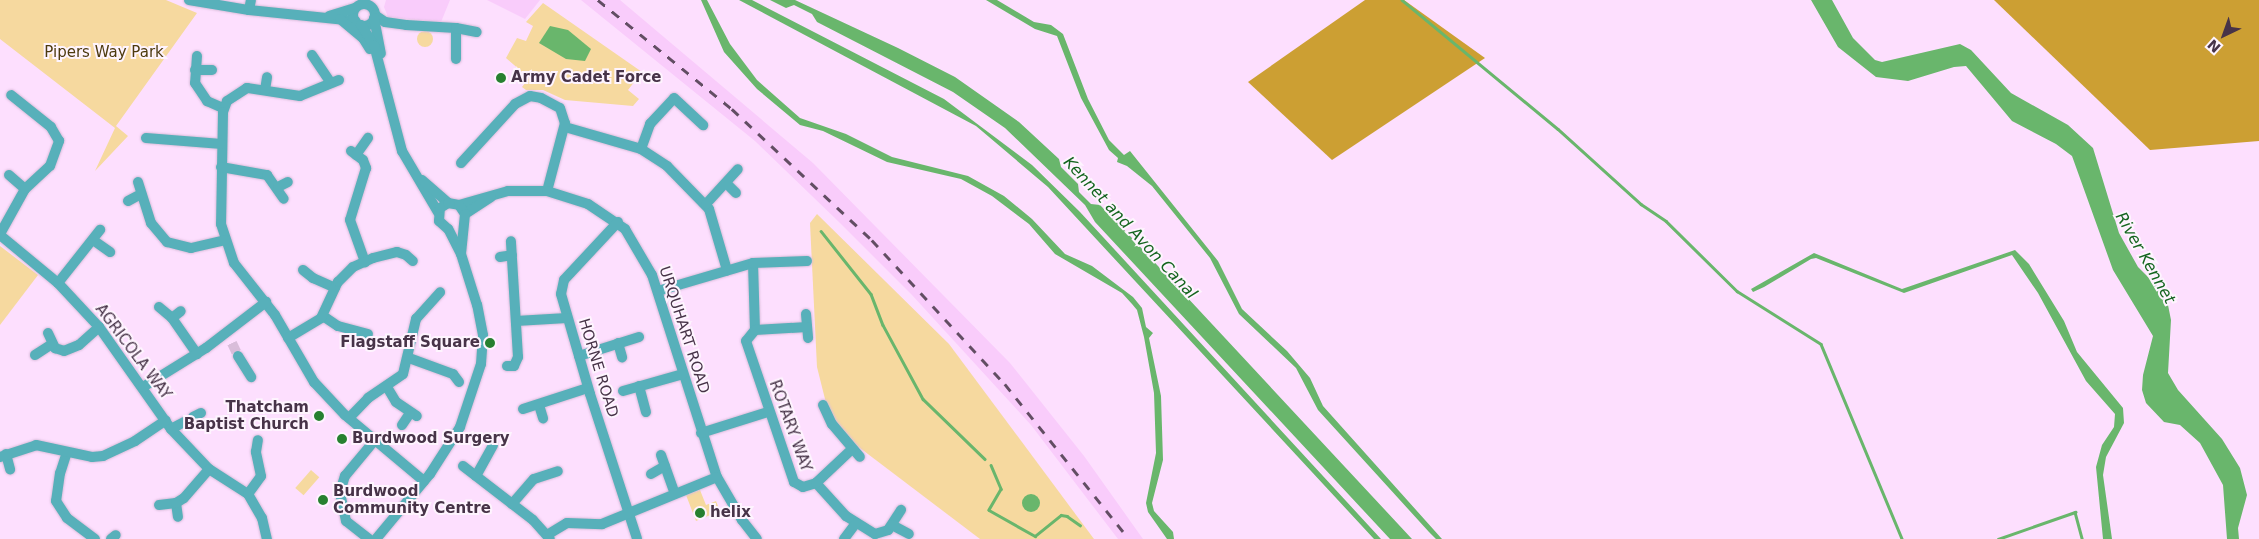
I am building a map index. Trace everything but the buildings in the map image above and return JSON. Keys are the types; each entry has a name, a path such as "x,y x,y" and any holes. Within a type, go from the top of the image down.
{"street":[{"path":"189,0 250,5 368,25 367,7"},
{"path":"334,18 367,7"},
{"path":"358,23 367,7"},
{"path":"367,7 385,22 456,28 477,32"},
{"path":"367,7 399,143 438,212 441,224 448,229 460,254 481,320 481,364 463,422 424,481 376,539"},
{"path":"334,18 363,38 377,64 385,86"},
{"path":"358,23 374,45 377,64"},
{"path":"456,28 456,59"},
{"path":"312,55 334,81 316,92 300,96 265,90 244,89 234,95 223,108 220,217 224,240 238,269 266,302 314,382 349,418 424,481"},
{"path":"197,56 195,83 201,93 212,104 223,108"},
{"path":"195,70 212,70"},
{"path":"265,90 267,77"},
{"path":"459,148 464,159 515,104 530,96 560,108 565,127 547,191"},
{"path":"641,149 650,124 674,98 703,125"},
{"path":"0,234 25,189 50,166 63,134 12,101"},
{"path":"654,101 663,109"},
{"path":"565,127 641,149 659,160 706,204 727,270"},
{"path":"146,138 158,133 192,143 222,144"},
{"path":"364,262 350,223 365,172 363,160 354,153 368,138"},
{"path":"221,167 263,173 283,185 284,199"},
{"path":"706,204 738,169"},
{"path":"9,175 25,189"},
{"path":"418,176 462,214"},
{"path":"138,182 151,223 167,242 191,248 224,240"},
{"path":"726,183 736,193"},
{"name":"URQUHART ROAD","path":"462,214 496,194 547,191 576,199 618,222 642,254 658,291 717,477 742,520 757,539"},
{"path":"128,201 141,194"},
{"path":"438,212 448,203"},
{"path":"448,229 458,228 462,214"},
{"path":"460,254 462,214"},
{"name":"HORNE ROAD","path":"618,222 564,280 561,294 588,388 637,539"},
{"path":"58,282 100,230"},
{"name":"AGRICOLA WAY","path":"0,234 58,282 99,327 168,425 209,469 248,494 262,518 267,539"},
{"path":"93,240 110,252"},
{"path":"507,366 514,366 518,361 511,241"},
{"path":"288,338 323,316 335,288 344,274 364,262 400,248 413,261"},
{"path":"500,257 512,255"},
{"path":"658,291 753,263 807,261"},
{"name":"ROTARY WAY","path":"753,263 755,330 746,341 768,412 794,482 803,487 816,483 856,523 875,534 885,532 892,525"},
{"path":"303,270 312,278 335,288"},
{"path":"349,418 368,398 387,387 403,374 409,358 416,319 424,301 440,292"},
{"path":"143,387 198,354 266,302"},
{"path":"159,307 172,318 198,354"},
{"path":"172,318 182,311"},
{"path":"806,314 808,338"},
{"path":"323,316 338,326 368,334"},
{"path":"516,321 567,318"},
{"path":"48,333 52,344 60,350 69,350 99,327"},
{"path":"755,330 807,327"},
{"path":"226,334 232,344"},
{"path":"579,356 638,337"},
{"path":"618,343 622,357"},
{"path":"35,355 52,344"},
{"path":"238,356 251,377"},
{"path":"409,358 456,375"},
{"path":"623,391 683,374"},
{"path":"639,386 646,412"},
{"path":"387,387 396,402 414,415 402,425"},
{"path":"523,409 588,388"},
{"path":"539,405 543,418"},
{"path":"822,405 844,441 860,457"},
{"path":"702,433 768,412"},
{"path":"10,470 3,456 36,445 67,452 103,456 168,425 193,417"},
{"path":"248,494 261,476 253,453 258,440"},
{"path":"368,539 346,521 342,513 340,492 345,476 375,440"},
{"path":"476,476 493,445"},
{"path":"816,483 851,450"},
{"path":"67,452 60,472 56,501 67,518 95,539"},
{"path":"662,455 675,494"},
{"path":"463,466 512,504 548,537 567,523 602,524 717,477"},
{"path":"651,474 665,466"},
{"path":"159,505 176,503 209,469"},
{"path":"512,504 534,479 558,471"},
{"path":"176,503 178,517"},
{"path":"901,510 892,525 909,534"},
{"path":"844,539 856,523"}],"shaded area":[{"path":"386,0 450,0 441,22 388,17 384,7"},
{"path":"487,0 540,0 525,19"},
{"path":"581,0 620,0 813,163 1010,363 1084,456 1143,539 1118,539 1031,425 912,295 755,141"},
{"path":"701,0 707,0 730,44 757,80 800,118 846,134 892,157 968,176 1004,196 1032,219 1065,254 1092,266 1133,297 1142,308 1146,327 1153,333 1149,338 1161,396 1163,460 1152,503 1154,511 1173,532 1174,539 1167,539 1148,512 1146,503 1156,453 1154,393 1144,337 1137,310 1132,304 1122,293 1055,254 1029,224 992,196 961,179 887,162 823,131 800,125 757,89 724,52"},
{"path":"739,0 752,0 944,99 1032,165 1080,212 1381,539 1374,539 1048,187 976,126"},
{"path":"770,0 795,0 898,48 955,77 1019,122 1059,159 1061,167 1078,184 1079,192 1091,204 1100,205 1131,237 1412,539 1390,539 1095,222 1085,205 1005,128 953,92 817,22 812,14 794,5 786,8"},
{"path":"986,0 997,0 1034,22 1051,25 1063,34 1088,99 1109,140 1124,155 1130,151 1218,261 1242,309 1287,351 1310,378 1323,406 1442,539 1436,539 1429,532 1318,410 1296,368 1239,314 1210,258 1152,186 1127,166 1117,162 1118,158 1109,150 1081,98 1057,36 1035,29"},
{"path":"1365,0 1404,0 1485,58 1332,160 1248,82"},
{"path":"1811,0 1832,0 1853,38 1875,60 1882,62 1960,44 1971,50 2011,93 2068,125 2093,148 2119,233 2138,267 2166,295 2171,320 2168,373 2178,390 2222,439 2240,468 2247,495 2238,528 2239,539 2227,539 2223,485 2200,443 2180,425 2164,422 2146,403 2142,390 2143,375 2153,336 2113,270 2072,156 2056,144 2012,121 1966,66 1954,67 1908,81 1876,77 1838,47"},
{"path":"1994,0 2259,0 2259,141 2150,150"},
{"path":"550,26 568,30 591,49 585,61 566,59 539,43"},
{"path":"2015,250 2029,264 2064,321 2077,352 2123,408 2124,423 2106,457 2103,475 2112,539 2103,539 2096,467 2102,445 2114,427 2115,414 2086,381 2038,293 2012,255 1904,293 1816,258 1811,259 1764,287 1753,292 1751,289 1814,253 1902,289"},
{"path":"1027,494 1035,494 1040,499 1038,510 1027,512 1022,507 1022,499"}],"green space":[{"name":"Pipers Way Park","path":"0,0 166,0 197,13 116,126 128,136 95,171 115,128 0,39"},
{"path":"543,3 642,72 628,90 639,99 633,106 565,100 543,90 526,90 522,87 529,78 506,58 517,38 526,41 533,26 526,22"},
{"path":"425,31 431,33 433,39 431,45 425,47 419,45 417,39 419,33"},
{"path":"817,214 949,344 1094,539 980,539 856,445 837,424 827,407 817,367 810,223"},
{"path":"0,246 38,275 0,325"},
{"path":"311,470 319,477 304,495 295,488"},
{"path":"700,490 706,505 716,501 720,511 696,521 686,495"}],"waterway":[{"path":"1402,0 1558,129 1641,204 1666,221 1737,291 1821,344 1902,539"},
{"path":"821,231 871,294 883,325 923,399 985,459"},
{"path":"991,465 1001,489 989,510 1035,536 1061,515 1067,516 1080,525"},
{"path":"1998,539 2075,512 2082,539"}],"tunnel":[{"path":"232,343 238,356"}],"railway":[{"path":"598,0 732,109 872,240 1005,384 1129,539"}],"place":[{"name":"Army Cadet Force","path":"501,78"},
{"name":"Flagstaff Square","path":"490,343"},
{"name":"Thatcham Baptist Church","path":"319,416"},
{"name":"Burdwood Surgery","path":"342,439"},
{"name":"Burdwood Community Centre","path":"323,500"},
{"name":"helix","path":"700,513"}],"water label":[{"name":"Kennet and Avon Canal","path":"1130,228"},
{"name":"River Kennet","path":"2145,258"}]}
